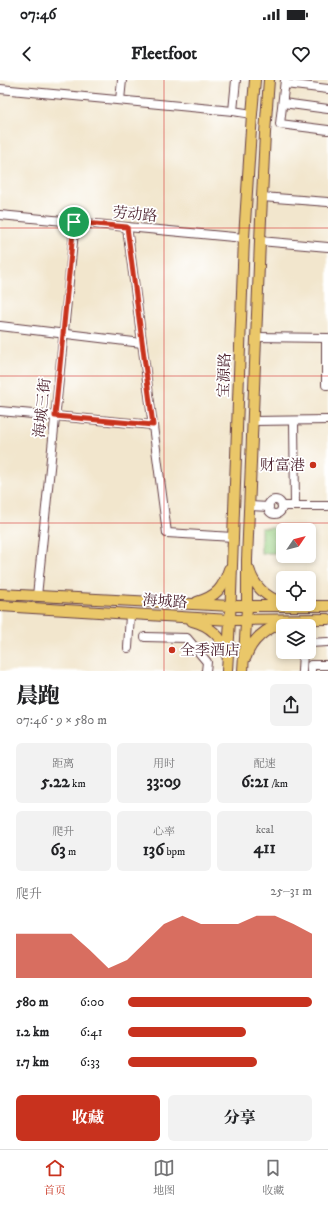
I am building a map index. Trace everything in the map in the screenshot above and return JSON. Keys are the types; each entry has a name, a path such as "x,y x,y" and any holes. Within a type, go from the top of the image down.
{"main road":[{"name":"宝源路","path":"227,668 231,606 244,238 252,114 256,80"},
{"name":"宝源路","path":"243,669 247,607 247,560 262,197 267,104 270,80"},
{"path":"235,495 238,501 250,501"},
{"path":"184,604 212,597 218,592 227,577 232,559"},
{"path":"247,560 255,584 260,590 276,600"},
{"name":"海城路","path":"0,594 247,607 276,606"},
{"name":"海城路","path":"0,606 130,615 230,620 276,620"},
{"name":"海城路","path":"316,606 328,606"},
{"path":"181,617 198,622 212,631 222,642 225,650 227,668"},
{"name":"海城路","path":"316,619 328,619"},
{"path":"243,669 247,654 252,644 266,630 276,626"}],"street":[{"path":"120,100 122,80"},
{"path":"233,111 236,80"},
{"path":"328,89 310,83 285,82 280,124 328,130"},
{"path":"0,89 252,114"},
{"path":"283,103 328,109"},
{"path":"262,197 328,202"},
{"name":"劳动路","path":"0,216 244,238"},
{"name":"海城三街","path":"37,596 74,222"},
{"path":"127,227 167,533 233,536"},
{"path":"260,241 328,247"},
{"path":"0,326 142,342"},
{"path":"256,337 327,338 326,384 328,385"},
{"path":"0,411 153,425"},
{"path":"253,421 328,420"},
{"path":"294,421 296,506"},
{"path":"250,501 269,506 272,512 276,514 281,510 282,506 328,506"},
{"path":"128,648 130,615"},
{"path":"145,637 187,638 207,662 206,671"},
{"path":"316,643 328,642"},
{"path":"302,671 303,659"},
{"path":"311,671 311,665 328,665"}],"green space":[{"path":"261,528 275,528 275,553 261,553"}],"place":[{"name":"财富港","path":"313,465"},
{"name":"全季酒店","path":"172,650"}],"route":[{"path":"74,222 127,227 153,425 55,416 74,222"}]}
